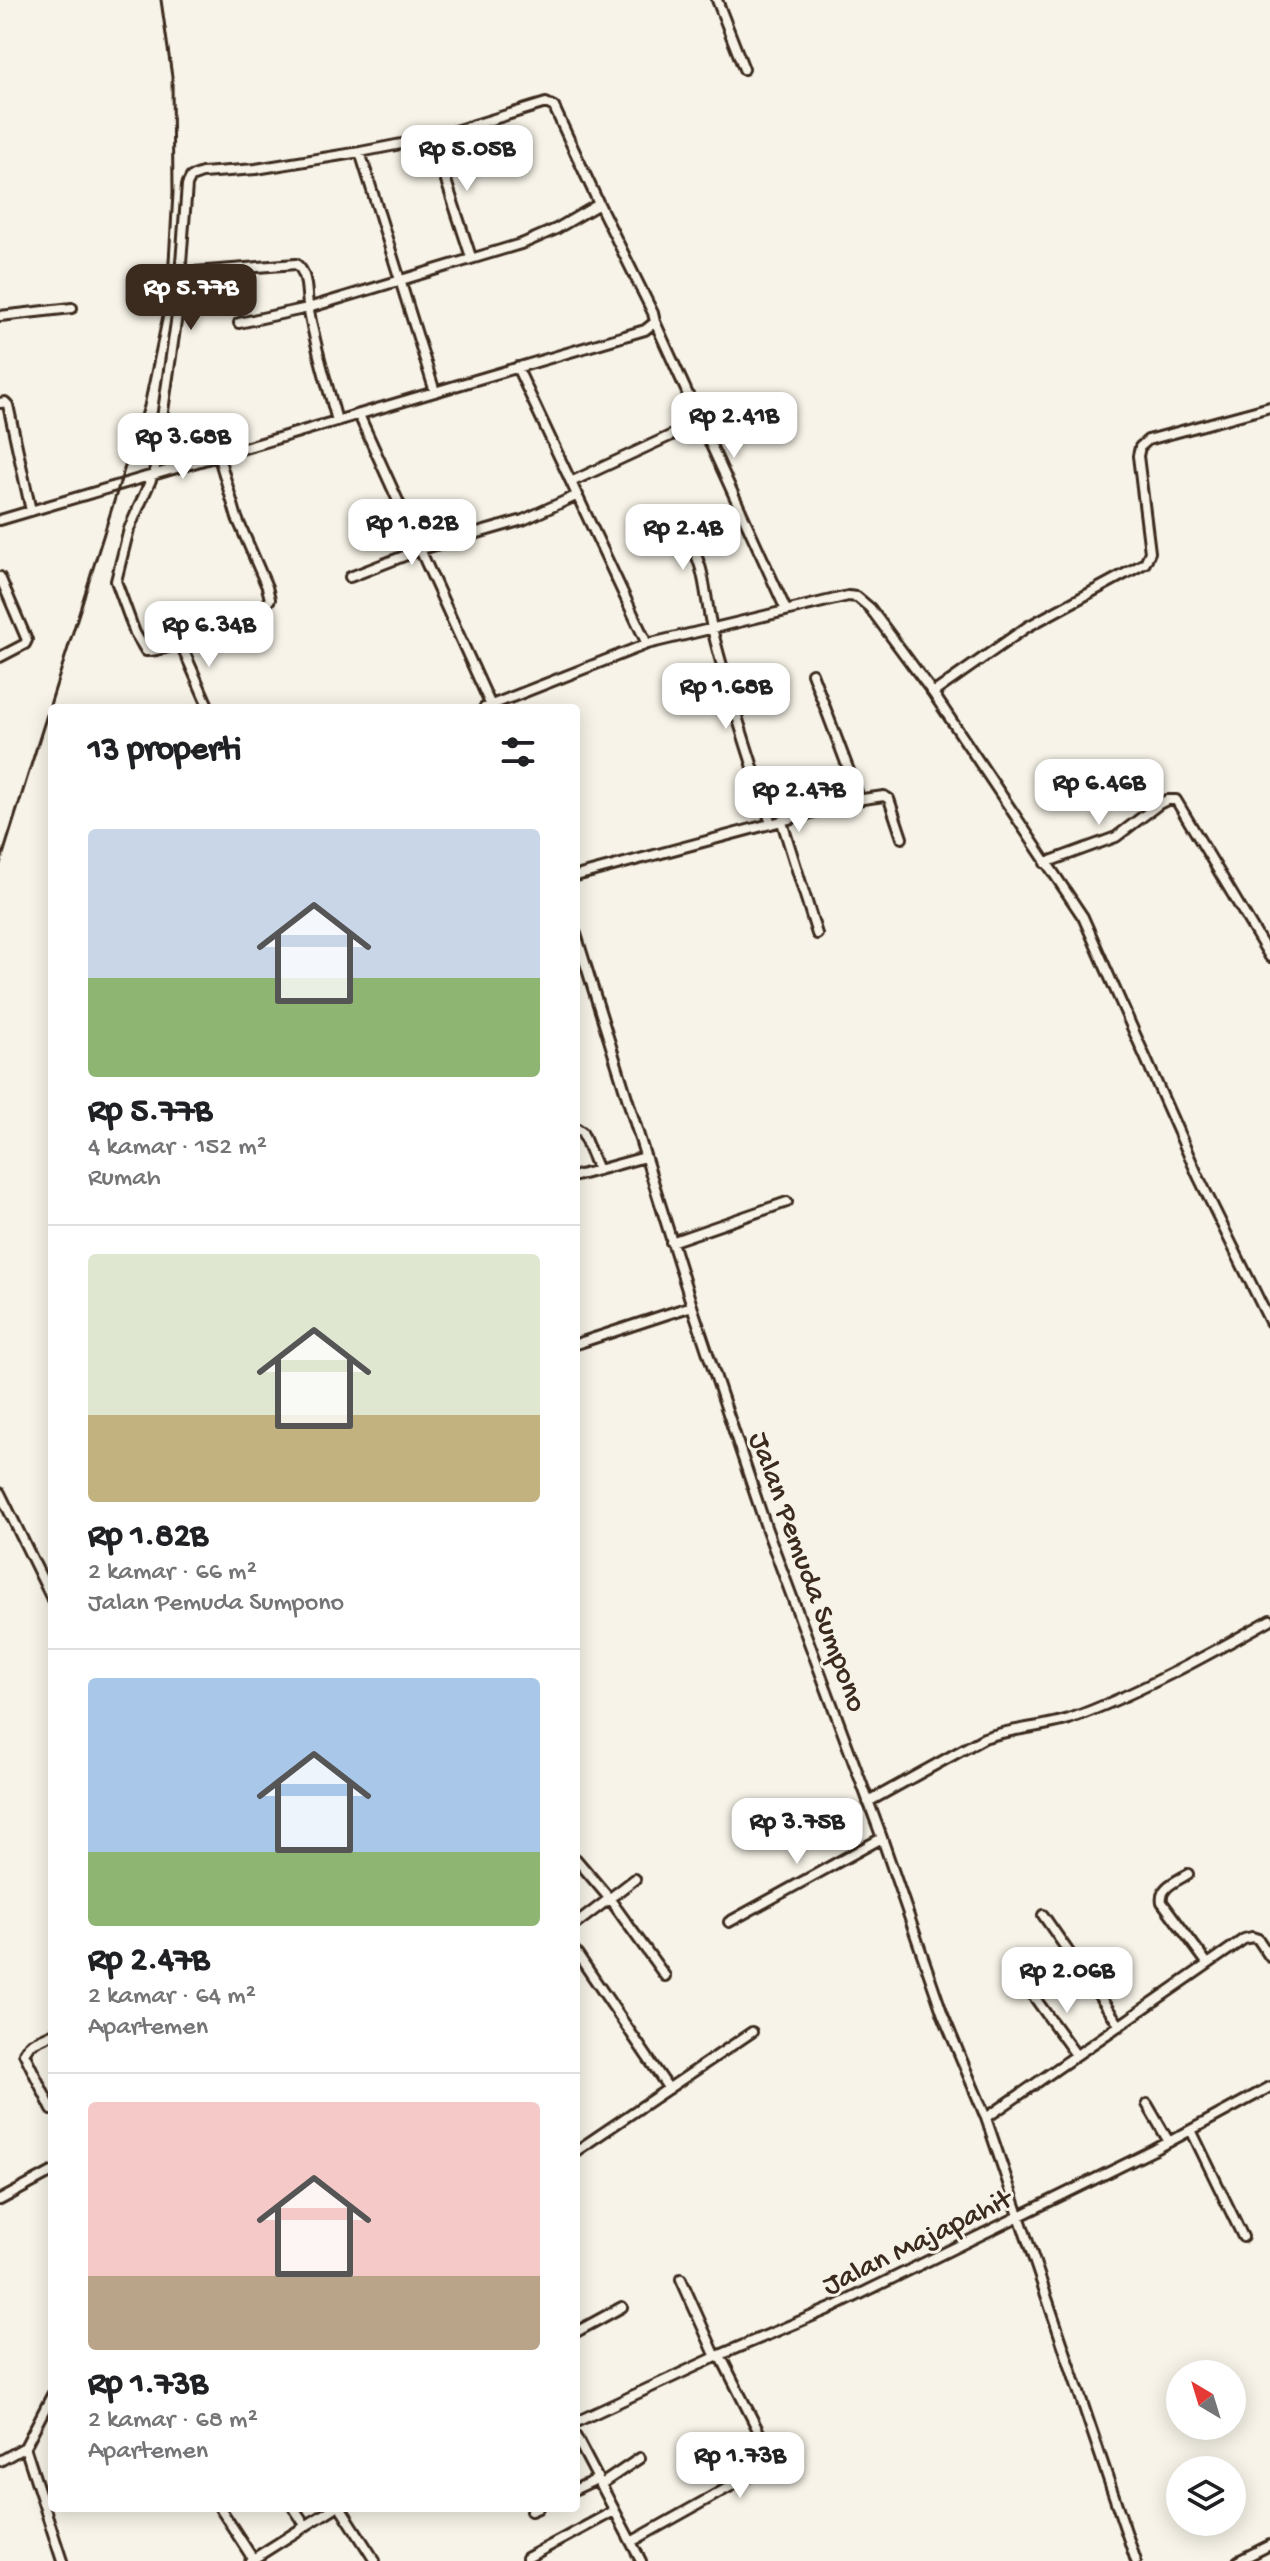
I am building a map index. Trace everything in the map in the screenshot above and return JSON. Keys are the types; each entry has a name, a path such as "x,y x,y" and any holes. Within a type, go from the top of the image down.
{"street":[{"path":"717,0 744,69"},
{"path":"218,454 237,518 270,599 262,609 155,652 144,649 117,590 118,566 129,529 154,473 181,273 187,185 191,177 202,173 256,169 432,138 550,104 653,313 786,610"},
{"path":"432,138 471,257"},
{"path":"360,152 435,392"},
{"path":"239,323 308,308 541,236 599,204"},
{"path":"181,273 296,264 304,274 308,308 337,421"},
{"path":"0,316 72,308"},
{"path":"0,520 645,330 655,322"},
{"path":"517,367 647,644"},
{"path":"0,403 8,405 31,511"},
{"path":"933,693 1027,627 1145,563 1150,552 1138,456 1140,447 1148,440 1270,407"},
{"path":"359,415 422,549 488,704"},
{"path":"573,481 700,422"},
{"path":"350,577 422,549 523,520 578,495"},
{"path":"638,532 671,533 685,538 706,586 712,628 771,824"},
{"path":"0,577 27,640 0,657"},
{"path":"497,704 647,644 848,596 857,597 877,616 933,693 1089,930 1198,1176 1270,1322"},
{"path":"180,642 207,704"},
{"path":"812,673 857,792 856,800"},
{"path":"580,875 856,800 884,796 889,799 902,838"},
{"path":"1045,863 1112,839 1159,804 1170,799 1178,801 1270,957"},
{"path":"782,822 817,934"},
{"name":"Jalan Pemuda Sumpono","path":"580,964 767,1530 882,1838 943,2015 986,2118 1136,2561"},
{"path":"580,1131 598,1170"},
{"path":"580,1175 645,1157"},
{"path":"671,1242 787,1202"},
{"path":"580,1343 692,1306"},
{"path":"0,1493 48,1591"},
{"path":"868,1802 984,1738 1065,1720 1151,1682 1270,1620"},
{"path":"729,1922 882,1838"},
{"path":"580,1864 609,1898 665,1976"},
{"path":"1188,1874 1163,1890 1162,1902 1207,1963"},
{"path":"580,1920 635,1879"},
{"path":"1043,1915 1120,2026"},
{"path":"986,2118 1207,1963 1252,1937 1258,1939 1270,1957"},
{"path":"580,1958 669,2089"},
{"path":"1032,1994 1076,2055"},
{"path":"580,2148 752,2032"},
{"path":"48,2036 30,2044 24,2053 48,2102"},
{"name":"Jalan Majapahit","path":"580,2420 836,2306 1169,2142 1270,2087"},
{"path":"1147,2104 1169,2142"},
{"path":"1191,2130 1243,2237"},
{"path":"0,2200 48,2175"},
{"path":"631,2542 774,2462 681,2279"},
{"path":"580,2330 622,2307"},
{"path":"0,2461 25,2447 48,2403"},
{"path":"580,2445 641,2561"},
{"path":"25,2447 62,2561"},
{"path":"580,2488 599,2482 640,2458"},
{"path":"527,2558 614,2511"},
{"path":"222,2512 251,2560 327,2512"},
{"path":"297,2512 305,2525"},
{"path":"344,2512 375,2561"},
{"path":"1238,2561 1270,2545"}],"railway":[{"path":"50,704 144,406 167,296 173,193 172,77 161,0"},
{"path":"0,864 48,711"}]}
